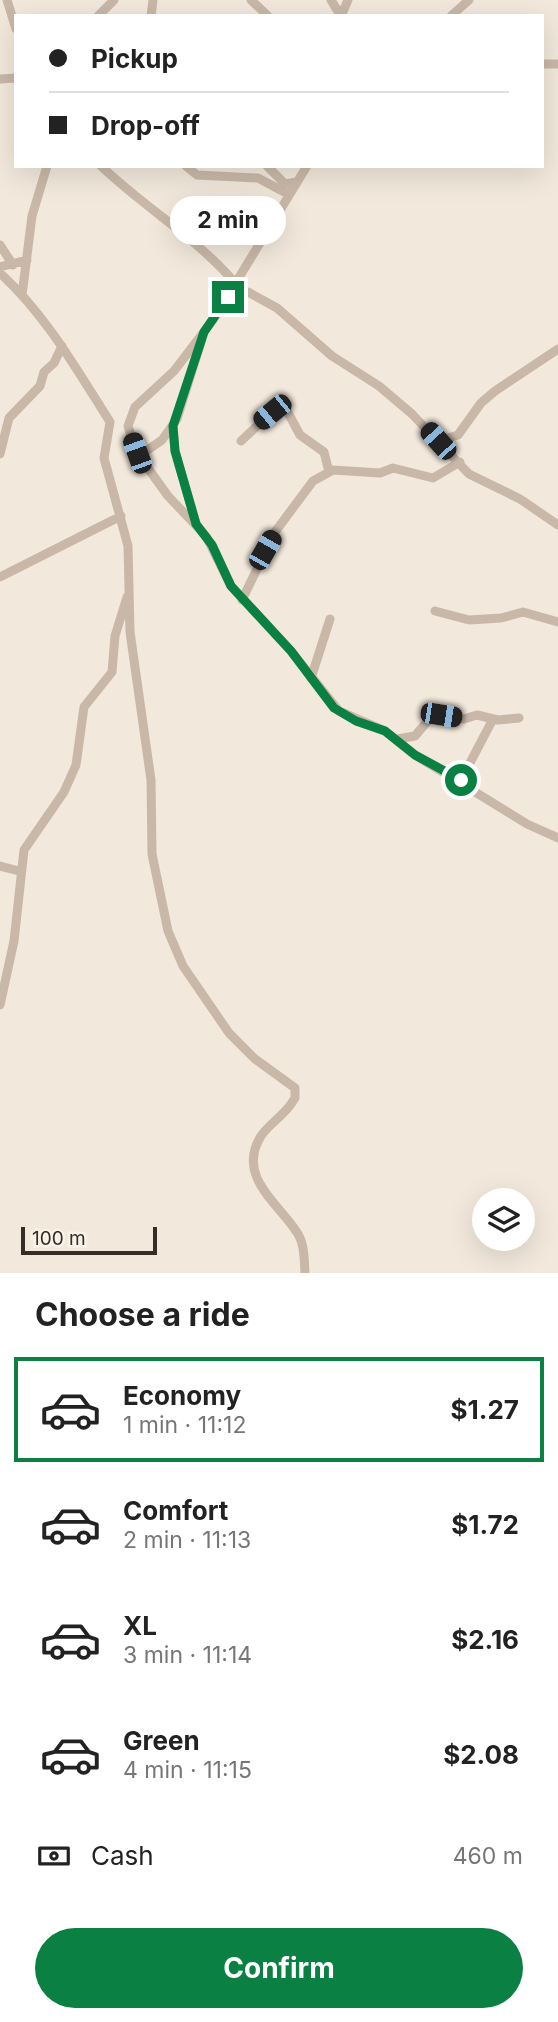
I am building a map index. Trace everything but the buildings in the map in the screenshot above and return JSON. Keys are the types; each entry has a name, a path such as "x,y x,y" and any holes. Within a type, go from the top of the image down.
{"street":[{"path":"7,0 14,23"},
{"path":"100,14 114,0"},
{"path":"251,0 266,14"},
{"path":"453,14 469,0"},
{"path":"22,295 32,216 46,168"},
{"path":"103,168 127,191 204,248 236,284"},
{"path":"188,168 197,175 258,178 288,194"},
{"path":"269,168 285,184 296,182"},
{"path":"306,168 204,332 174,371 135,407 128,426 139,456 168,496 196,524 212,545 227,579 242,600 291,651 339,711 397,739 415,755 461,780 510,814 556,836"},
{"path":"0,245 13,265"},
{"path":"0,267 27,260"},
{"path":"0,273 22,295 62,346 110,422 104,458 128,546 131,640 152,780 152,855 162,905 183,966 220,1022 255,1059 295,1087 295,1098 291,1104 259,1139 256,1169 264,1194 298,1232 304,1251 305,1273"},
{"path":"230,294 248,292 277,308 332,356 379,386 480,481 520,499 558,525"},
{"path":"139,456 162,440 173,426 204,332"},
{"path":"0,454 9,418 40,386 44,372 54,363 62,346"},
{"path":"438,441 458,435 481,403 558,349"},
{"path":"241,441 272,412 278,408 286,409 300,435 324,452 329,472"},
{"path":"173,426 175,451 196,524"},
{"path":"242,600 275,532 313,481 338,470 380,472 396,468 433,478 460,462"},
{"path":"0,577 121,516"},
{"path":"0,1005 14,941 19,872 24,850 64,792 76,765 84,707 112,672 115,636 129,592"},
{"path":"436,611 469,620 501,618 523,612 558,622"},
{"path":"311,678 330,619"},
{"path":"397,739 415,736 435,716 464,719 477,715 493,719 519,718"},
{"path":"461,780 493,719"},
{"path":"0,866 19,872"}],"route":[{"path":"228,297 204,332 173,426 175,451 196,524 212,545 231,586 291,651 334,708 356,721 385,731 415,755 461,780"}]}
